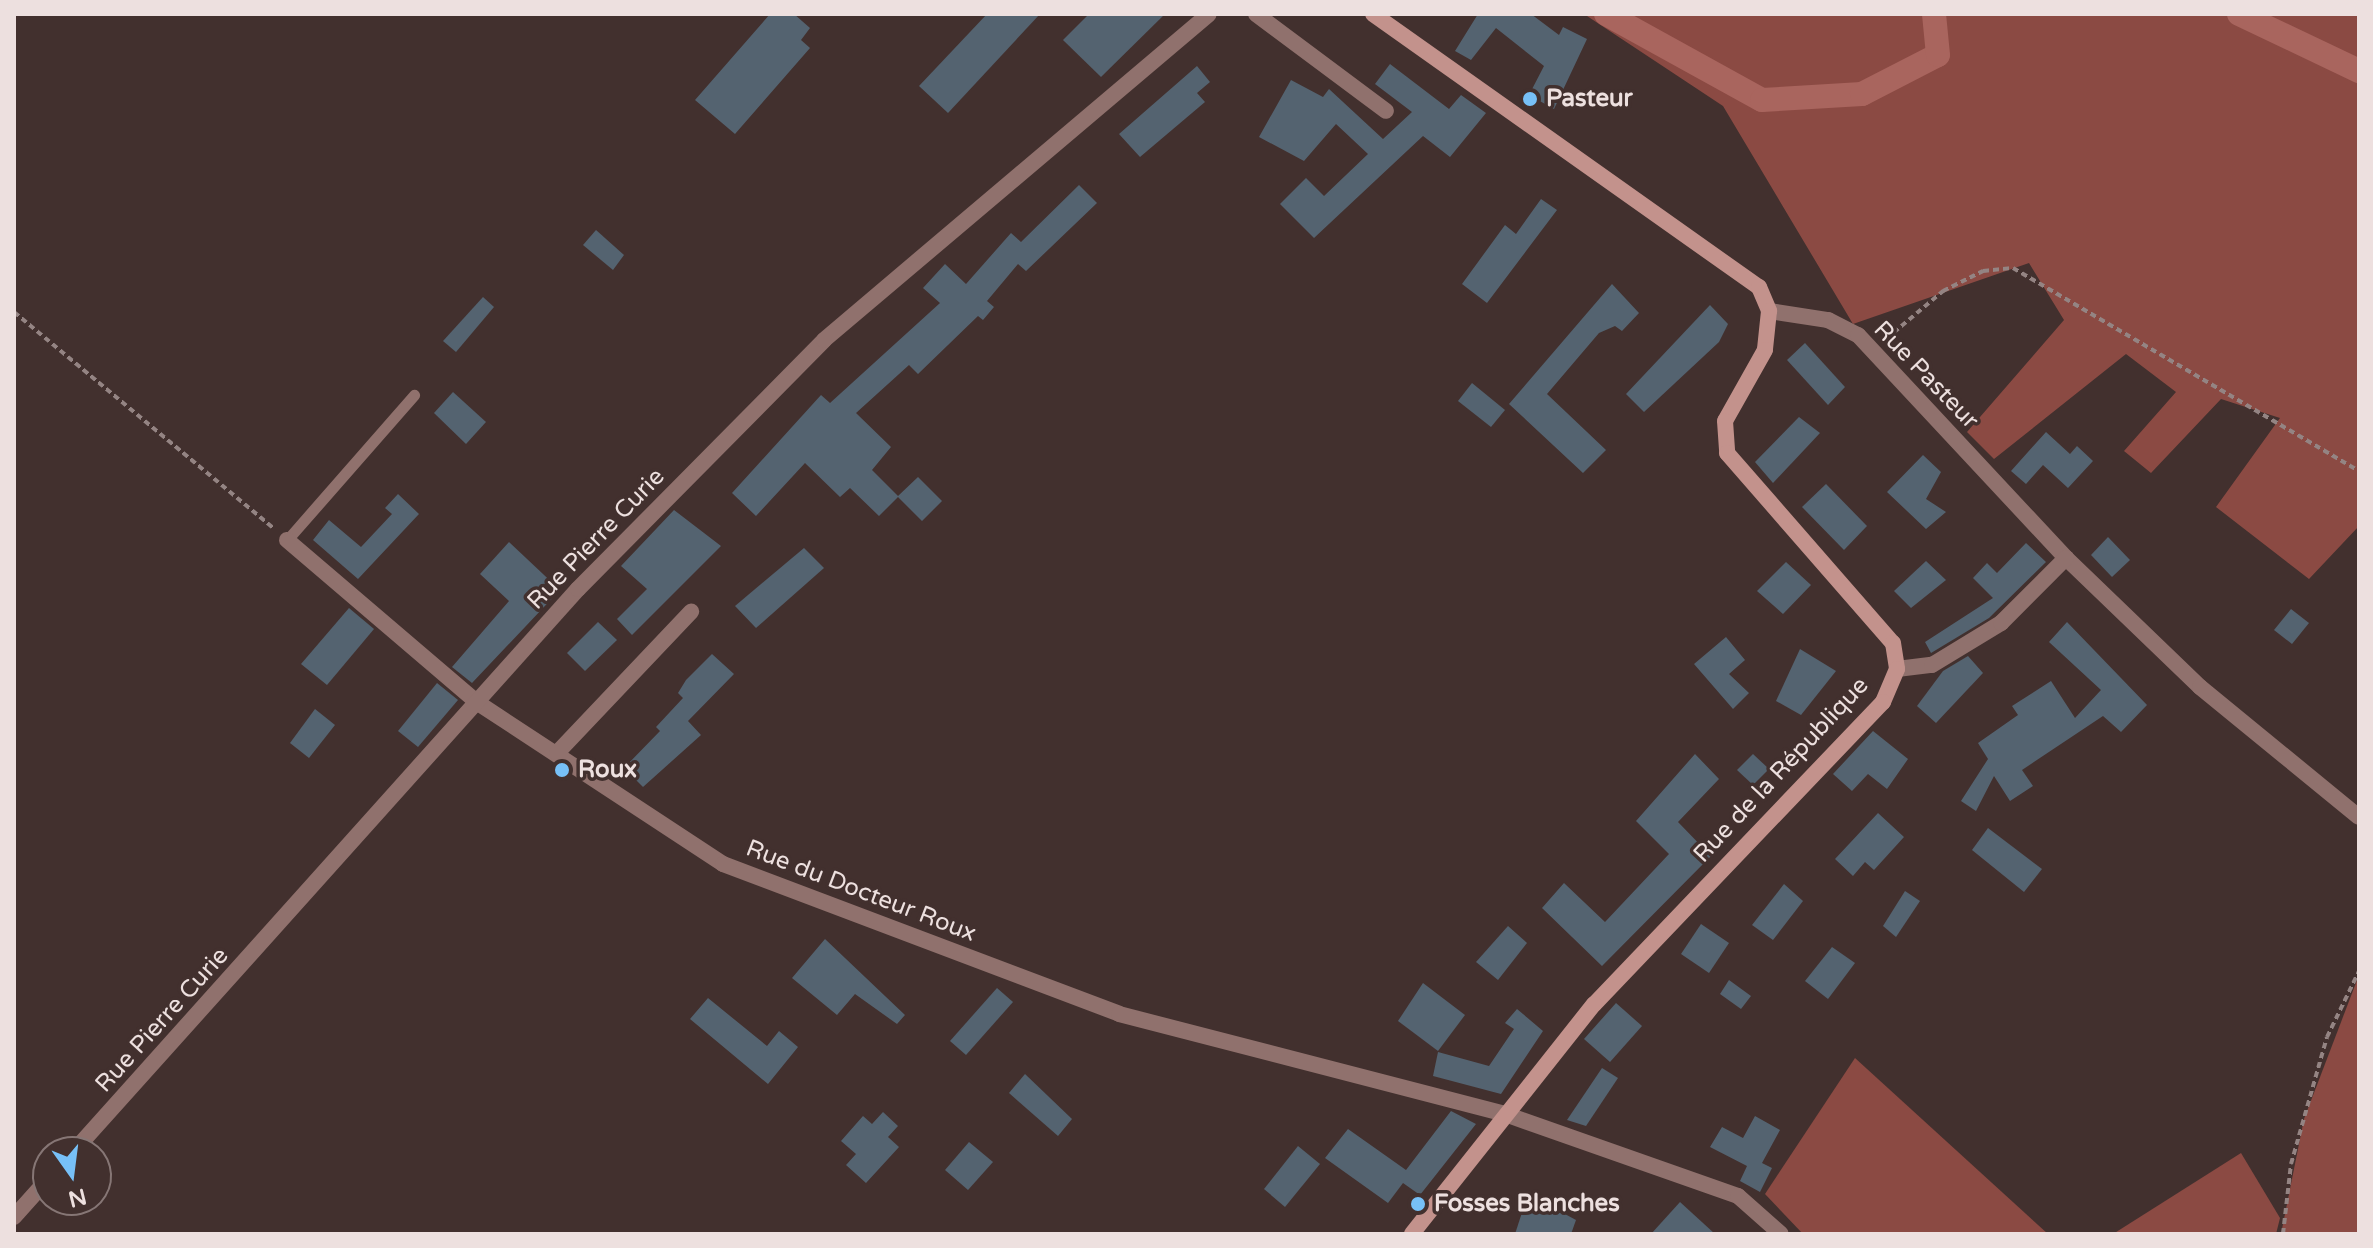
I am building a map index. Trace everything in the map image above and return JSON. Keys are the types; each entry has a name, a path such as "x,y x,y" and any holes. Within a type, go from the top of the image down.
{"street":[{"name":"Rue Pierre Curie","path":"87,1136 578,589 824,340 1209,14"},
{"path":"1256,14 1386,111"},
{"path":"1373,14 1735,268 1759,287 1769,311"},
{"name":"Rue Pasteur","path":"1769,311 1828,320 1872,351 2066,558 2200,687 2359,817"},
{"name":"Rue de la République","path":"1412,1234 1594,1004 1883,702 1897,669 1893,643 1727,453 1725,421 1765,350 1769,311"},
{"name":"Rue du Docteur Roux","path":"287,540 478,703 723,864 1119,1014 1505,1114 1738,1196 1781,1234"},
{"path":"1897,669 1932,665 2001,623 2066,558"},
{"path":"557,753 691,612"},
{"path":"14,1217 32,1197"}],"lane":[{"path":"287,540 414,395"}],"path":[{"path":"1872,351 1943,291 1983,271 2013,268 2359,471"},
{"path":"14,312 287,540"},
{"path":"2283,1234 2295,1150 2327,1037 2359,971"}],"shaded area":[{"path":"1584,14 2359,14 2359,526 2309,579 2216,507 2280,418 2221,399 2151,473 2124,451 2176,392 2126,354 1994,459 1967,432 2064,320 2029,263 1853,324 1723,106"},
{"path":"2359,975 2359,1234 2281,1234 2304,1119"},
{"path":"1855,1058 2048,1234 1803,1234 1765,1194"},
{"path":"2241,1153 2280,1218 2276,1234 2113,1234"}],"building":[{"path":"770,14 794,14 810,28 801,40 810,48 735,134 695,100"},
{"path":"987,14 1040,14 948,113 919,86"},
{"path":"1089,14 1165,14 1101,77 1063,40"},
{"path":"1478,14 1531,14 1559,35 1563,27 1587,39 1554,109 1529,95 1544,66 1496,28 1471,60 1455,51"},
{"path":"1390,64 1449,109 1461,95 1486,113 1450,157 1423,136 1314,238 1280,204 1306,178 1324,196 1368,154 1336,124 1304,161 1259,137 1291,80 1323,97 1329,89 1383,139 1412,112 1375,84"},
{"path":"1197,66 1210,82 1197,93 1205,102 1140,157 1119,134"},
{"path":"1079,185 1097,203 1026,271 1018,264 987,301 994,307 983,320 978,316 918,374 909,365 856,413 891,447 872,470 898,496 918,477 942,501 922,521 898,497 879,516 850,488 840,497 805,463 756,516 732,493 821,395 830,403 940,303 923,288 945,264 966,284 1011,233 1021,242"},
{"path":"1541,199 1557,210 1487,303 1462,284 1505,225 1516,234"},
{"path":"596,230 624,255 613,270 583,245"},
{"path":"1612,284 1639,313 1622,331 1615,326 1599,333 1547,394 1606,450 1583,473 1509,404"},
{"path":"483,297 494,307 456,352 443,341"},
{"path":"1710,305 1728,324 1719,342 1644,412 1626,394"},
{"path":"1805,343 1845,387 1828,405 1787,360"},
{"path":"1472,383 1505,410 1491,427 1458,401"},
{"path":"453,392 486,422 466,444 434,413"},
{"path":"1799,417 1820,433 1773,483 1755,462"},
{"path":"2046,432 2070,454 2077,446 2093,461 2068,488 2043,465 2026,484 2011,471"},
{"path":"1923,455 1941,472 1926,499 1946,512 1926,529 1887,492"},
{"path":"1826,484 1867,526 1844,550 1802,507"},
{"path":"398,494 419,514 358,579 313,540 329,520 361,547 392,514 385,508"},
{"path":"674,510 721,546 632,635 617,619 647,589 621,566"},
{"path":"2108,537 2130,560 2112,577 2091,555"},
{"path":"509,542 560,590 472,683 452,667 509,601 480,574"},
{"path":"2026,543 2046,562 1989,618 1931,653 1925,642 1993,598 1973,578 1987,563 1997,573"},
{"path":"804,548 824,568 756,628 735,606"},
{"path":"1926,561 1946,580 1911,608 1894,591"},
{"path":"1786,562 1811,585 1783,614 1757,591"},
{"path":"349,608 374,629 327,685 301,664"},
{"path":"2291,609 2309,623 2292,644 2274,630"},
{"path":"598,622 617,640 585,671 567,653"},
{"path":"2067,622 2147,705 2121,732 2103,716 2022,770 2033,786 2010,801 1994,776 1976,811 1961,801 1988,759 1978,743 2018,715 2012,706 2051,681 2075,718 2101,690 2049,642"},
{"path":"1726,637 1745,660 1729,674 1749,693 1733,709 1694,664"},
{"path":"1800,649 1836,671 1801,715 1776,701"},
{"path":"712,654 734,674 688,721 701,735 643,787 624,768 660,731 656,727 683,698 678,693 686,680"},
{"path":"1968,656 1983,673 1936,723 1917,706 1943,671"},
{"path":"437,683 458,700 418,747 398,731"},
{"path":"315,709 335,725 309,758 290,743"},
{"path":"1873,731 1908,759 1887,789 1868,774 1852,791 1833,774"},
{"path":"1695,754 1719,779 1678,822 1711,856 1602,966 1542,908 1564,883 1605,922 1669,854 1636,821"},
{"path":"1753,754 1769,769 1753,785 1737,770"},
{"path":"1878,813 1904,837 1874,870 1865,862 1853,876 1835,859"},
{"path":"1988,828 2042,869 2024,892 1972,850"},
{"path":"1784,884 1803,901 1773,940 1752,925"},
{"path":"1905,891 1920,901 1896,937 1883,926"},
{"path":"1701,924 1729,943 1709,973 1681,954"},
{"path":"1508,926 1527,943 1498,980 1476,962"},
{"path":"825,939 905,1015 897,1024 855,994 837,1015 792,978"},
{"path":"1832,947 1855,963 1828,999 1805,981"},
{"path":"1729,980 1751,996 1741,1009 1720,994"},
{"path":"1423,983 1465,1015 1438,1051 1398,1021"},
{"path":"997,988 1013,1002 966,1055 950,1041"},
{"path":"708,998 767,1046 779,1031 798,1047 768,1084 690,1019"},
{"path":"1616,1003 1642,1026 1610,1062 1584,1039"},
{"path":"1517,1009 1543,1031 1501,1094 1433,1076 1438,1052 1489,1066 1514,1029 1505,1023"},
{"path":"1602,1068 1618,1078 1586,1126 1567,1120"},
{"path":"1025,1074 1072,1119 1058,1136 1009,1093"},
{"path":"1451,1111 1476,1124 1420,1195 1403,1183 1388,1203 1325,1158 1348,1129 1406,1170"},
{"path":"883,1112 898,1126 888,1137 899,1147 866,1183 846,1165 856,1154 841,1141 863,1116 872,1124"},
{"path":"1755,1116 1780,1130 1762,1163 1772,1168 1760,1192 1740,1181 1747,1166 1710,1147 1722,1127 1743,1138"},
{"path":"969,1142 993,1162 968,1190 945,1170"},
{"path":"1298,1146 1320,1164 1285,1207 1264,1189"},
{"path":"1528,1194 1576,1220 1571,1234 1515,1234"},
{"path":"1680,1202 1715,1234 1651,1234"}],"waterway":[{"path":"1606,14 1762,100 1862,94 1938,55 1934,14"},
{"path":"2239,14 2359,71"}],"place":[{"name":"Pasteur","path":"1530,99"},
{"name":"Roux","path":"562,770"},
{"name":"Fosses Blanches","path":"1418,1204"}]}
